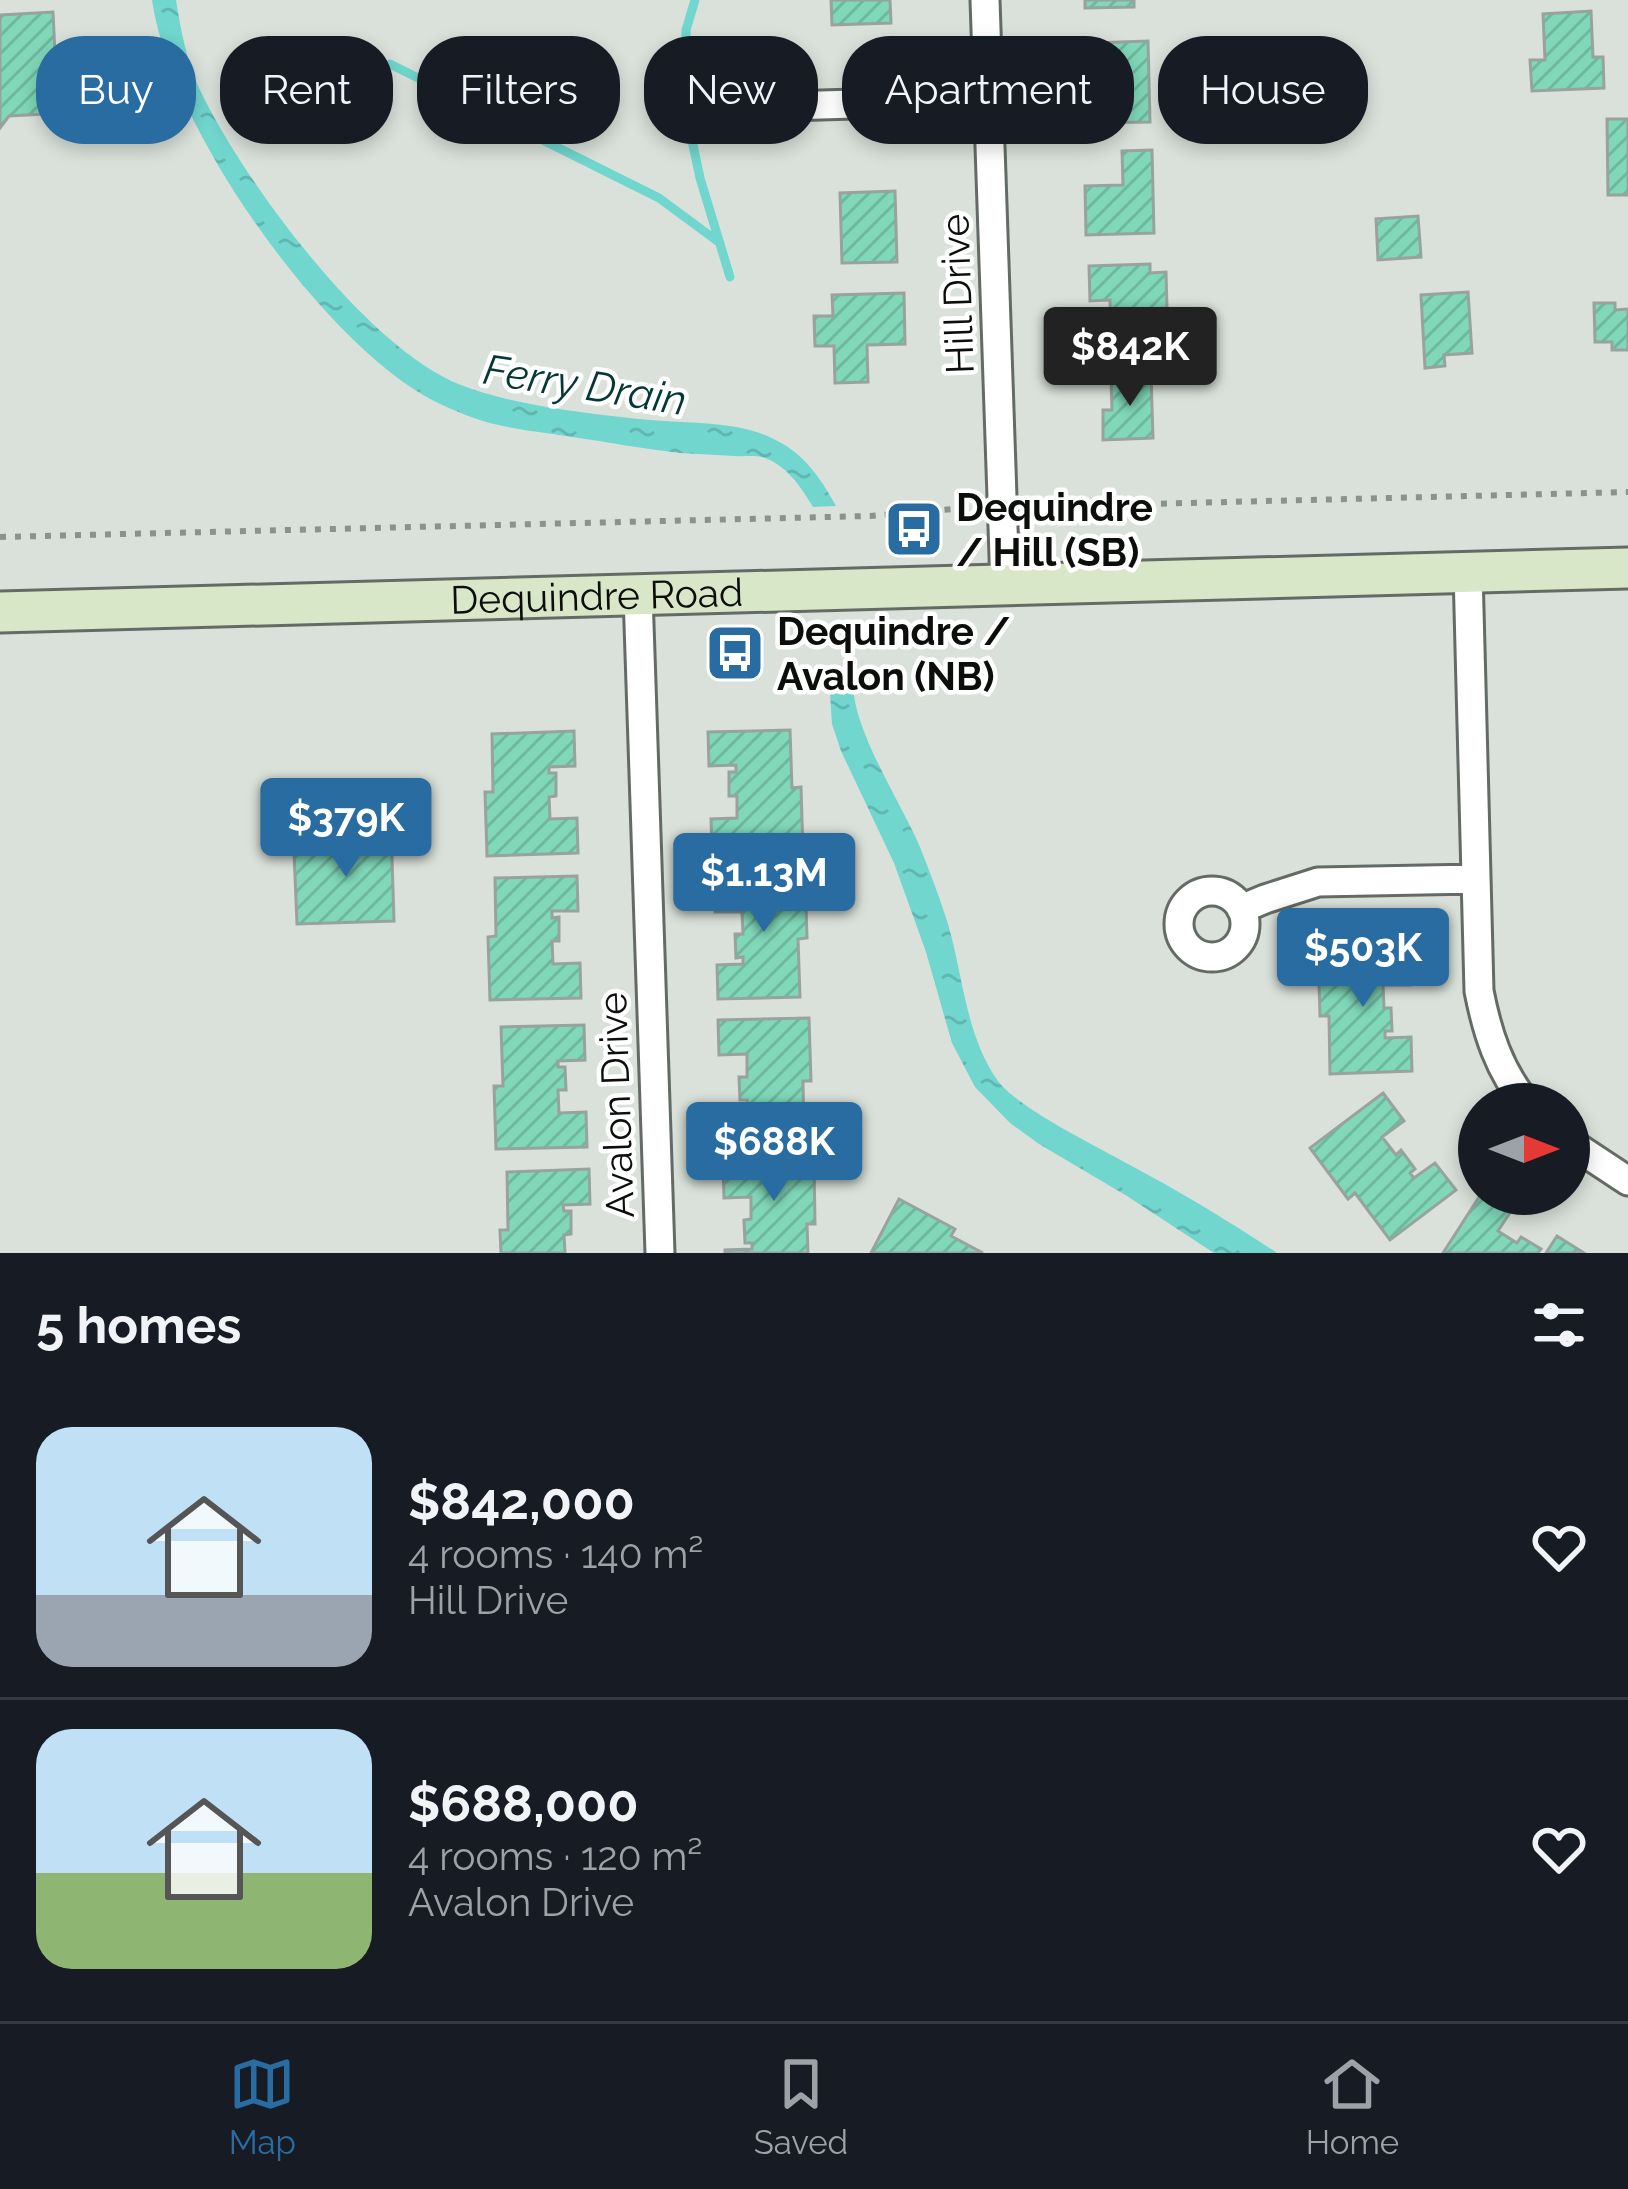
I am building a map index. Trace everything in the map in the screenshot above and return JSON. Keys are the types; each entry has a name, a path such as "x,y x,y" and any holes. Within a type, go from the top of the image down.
{"main road":[{"name":"Dequindre Road","path":"0,612 1628,568"}],"street":[{"name":"Hill Drive","path":"985,0 986,36"},
{"name":"Hill Drive","path":"990,144 1005,585"},
{"path":"1468,571 1479,991 1486,1027 1512,1083"},
{"name":"Avalon Drive","path":"638,594 660,1253"},
{"path":"1241,909 1318,882 1476,879"},
{"path":"1590,1156 1628,1181"}],"path":[{"path":"1025,507 1628,492"},
{"path":"0,537 870,516 980,507"}],"water":[{"name":"Ferry Drain","path":"152,0 176,0 183,36 161,36"},
{"name":"Ferry Drain","path":"196,80 220,127 220,144 230,144 276,212 348,299 425,366 461,385 529,404 718,424 768,436 800,456 836,506 813,507 786,471 762,457 680,453 510,428 433,400 369,354 328,314 287,266 196,124"},
{"path":"829,678 853,679 860,719 920,847 948,924 972,1025 998,1081 1039,1114 1277,1253 1214,1253 1039,1144 1010,1123 975,1087 952,1043 894,863 841,751 832,724"}],"building":[{"path":"831,0 890,0 891,23 832,25"},
{"path":"1085,0 1134,0 1134,7 1085,8"},
{"path":"1591,11 1593,57 1603,57 1604,88 1532,91 1530,60 1545,60 1543,14"},
{"path":"53,12 54,36 36,36 36,114 9,116 0,128 0,15"},
{"path":"1148,41 1150,122 1134,122 1134,42"},
{"path":"1607,119 1628,119 1628,195 1608,195"},
{"path":"1152,150 1154,233 1086,235 1085,186 1123,185 1122,151"},
{"path":"895,191 897,262 842,263 840,193"},
{"path":"1418,216 1421,257 1378,260 1376,219"},
{"path":"1150,264 1150,273 1166,272 1167,308 1151,309 1152,343 1111,344 1110,300 1090,301 1089,266"},
{"path":"1468,292 1472,353 1444,355 1445,366 1425,368 1421,295"},
{"path":"904,293 905,344 867,345 868,382 835,383 834,346 815,346 814,316 833,316 832,295"},
{"path":"1594,303 1615,303 1615,310 1628,309 1628,350 1612,350 1612,342 1595,342"},
{"path":"1151,375 1153,438 1103,440 1103,410 1112,410 1111,376"},
{"path":"790,730 792,788 801,787 803,851 712,853 711,819 737,818 737,796 729,796 729,772 736,772 736,765 709,766 708,732"},
{"path":"574,731 575,766 549,767 549,773 556,773 556,796 549,797 550,819 577,818 578,853 487,856 485,792 493,792 492,734"},
{"path":"391,827 394,921 297,924 294,852 303,845 351,842 359,850 359,828"},
{"path":"805,875 807,938 798,939 800,997 718,999 717,965 743,964 743,957 736,958 735,934 743,934 742,912 715,912 714,878"},
{"path":"577,876 578,911 552,911 552,918 559,917 559,941 552,941 553,964 580,963 581,998 490,1000 488,937 496,936 495,878"},
{"path":"1409,950 1410,985 1383,985 1392,1031 1385,1031 1385,1038 1411,1037 1412,1071 1330,1074 1329,1016 1320,1016 1318,953"},
{"path":"809,1018 811,1081 803,1081 804,1140 722,1142 721,1107 748,1106 747,1100 740,1100 739,1077 747,1077 747,1054 719,1055 718,1020"},
{"path":"584,1025 585,1060 558,1061 558,1067 565,1067 566,1090 558,1090 559,1113 586,1112 587,1147 496,1149 494,1086 503,1086 501,1027"},
{"path":"1383,1093 1404,1121 1382,1137 1396,1155 1401,1150 1415,1169 1410,1173 1414,1178 1435,1163 1456,1190 1390,1240 1355,1193 1348,1199 1310,1148"},
{"path":"814,1161 815,1224 807,1224 808,1253 725,1253 752,1249 752,1243 745,1243 744,1220 751,1219 751,1197 724,1198 723,1163"},
{"path":"589,1169 590,1204 563,1205 564,1211 571,1211 565,1253 501,1253 500,1230 508,1230 507,1172"},
{"path":"899,1199 955,1229 951,1236 983,1253 871,1253"},
{"path":"1467,1215 1508,1215 1498,1231 1517,1243 1521,1237 1541,1249 1538,1253 1443,1253"},
{"path":"1557,1236 1584,1253 1546,1253"}],"waterway":[{"path":"695,0 686,30 686,112 730,277"},
{"path":"393,65 659,198 720,243"}],"place":[{"name":"Dequindre / Hill (SB)","path":"914,529"},
{"name":"Dequindre / Avalon (NB)","path":"735,653"}]}
